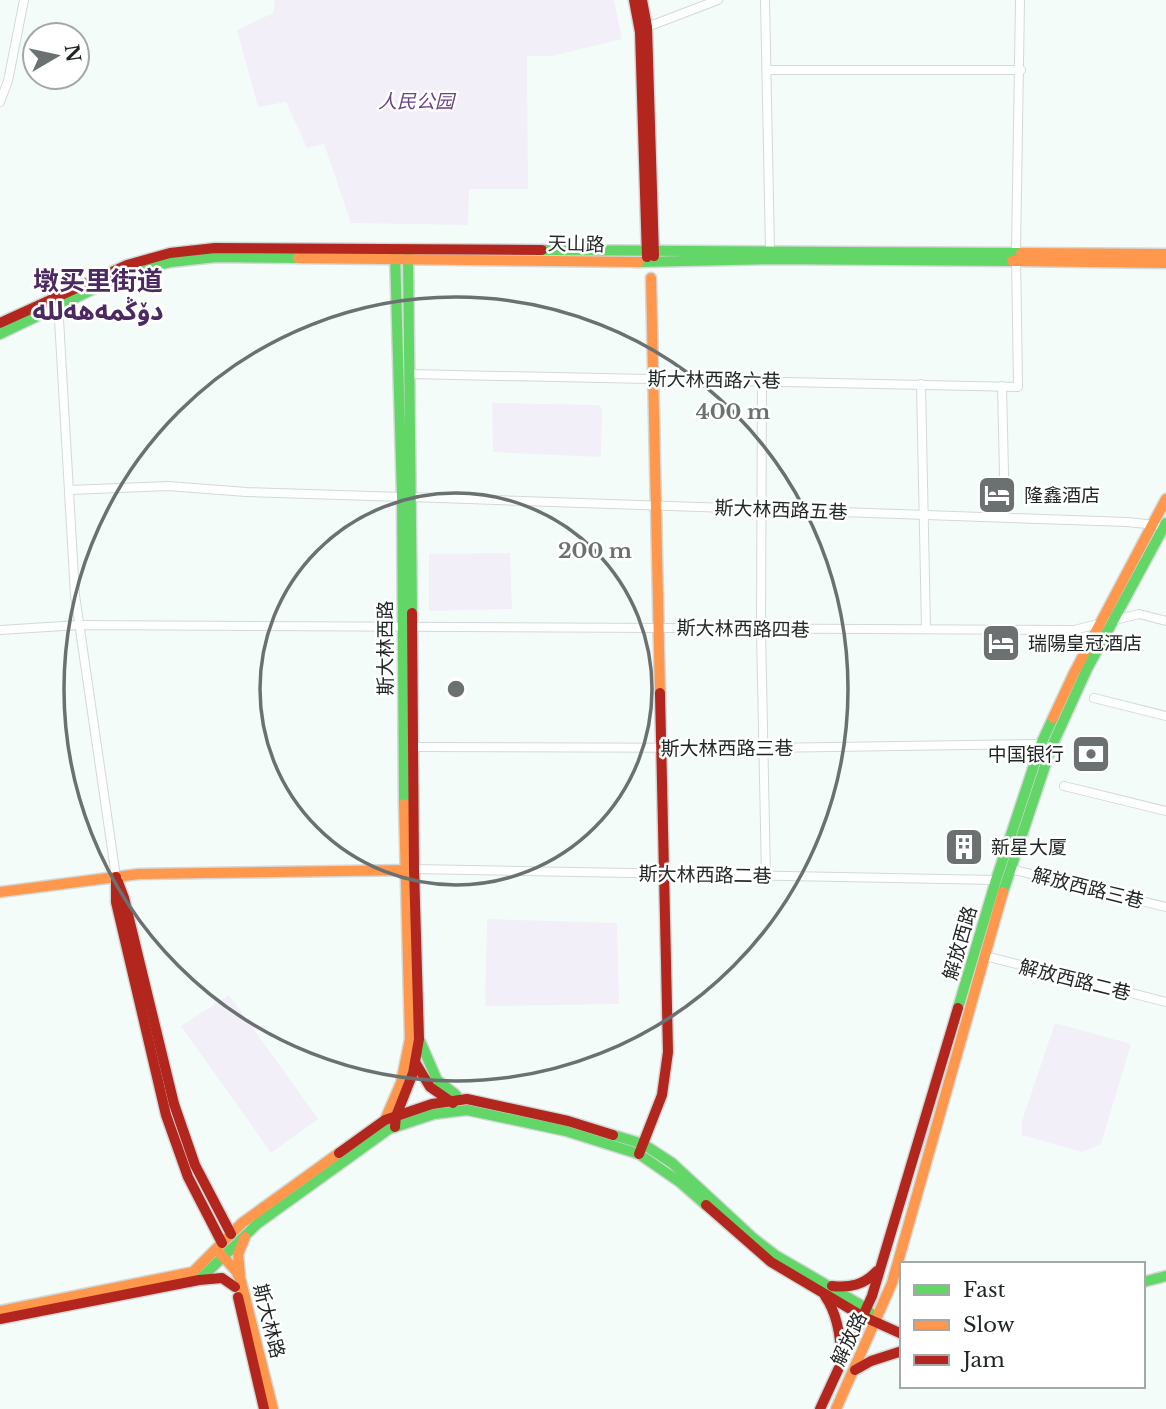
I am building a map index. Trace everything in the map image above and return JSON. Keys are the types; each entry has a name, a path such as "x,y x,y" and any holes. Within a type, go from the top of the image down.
{"main road":[{"path":"634,0 640,32 651,256"},
{"path":"641,1149 662,1095 667,1063 647,27 642,0"},
{"name":"天山路","path":"0,334 127,265 170,253 215,248 395,255 770,259 1166,254"},
{"name":"天山路","path":"651,256 770,250 1166,263"},
{"name":"斯大林西路","path":"395,255 407,497"},
{"name":"斯大林西路","path":"408,255 410,374 407,497 413,747 411,870 414,1042"},
{"name":"天山路","path":"0,323 58,301"},
{"name":"解放西路","path":"820,1409 883,1264 996,880 1041,744 1166,499"},
{"name":"解放西路","path":"897,1284 898,1257 1010,869 1051,748 1087,669 1165,525"},
{"name":"斯大林西路","path":"408,625 402,751 411,870"},
{"path":"0,892 139,873 411,870"},
{"name":"斯大林路","path":"116,877 124,898 174,1104 195,1165 219,1250 231,1278 238,1284 273,1409"},
{"path":"396,1122 413,1073 414,1042"},
{"path":"414,1042 448,1092 467,1104"},
{"path":"0,1319 196,1276 252,1215 385,1120 401,1083 414,1042"},
{"path":"415,1062 430,1087 452,1102"},
{"path":"219,1250 396,1122 432,1104 452,1102 641,1149 771,1262 820,1286 900,1333"},
{"path":"385,1120 396,1122 467,1104"},
{"path":"0,1311 196,1276 222,1278 238,1284 238,1254 248,1231"},
{"path":"820,1286 860,1285 869,1280 883,1264"},
{"path":"1145,1281 1166,1276"},
{"name":"斯大林路","path":"238,1284 264,1409"},
{"name":"解放路","path":"836,1409 897,1284"},
{"path":"820,1286 832,1307 841,1350 840,1366"},
{"path":"853,1372 871,1361 900,1352"}],"street":[{"path":"0,102 8,81 24,0"},
{"path":"647,27 718,0"},
{"path":"765,0 770,250"},
{"path":"1016,257 1020,0"},
{"path":"767,69 1021,70"},
{"name":"斯大林西路六巷","path":"410,374 1018,387 1016,257"},
{"path":"58,301 75,595 116,877"},
{"path":"762,381 761,630 766,877"},
{"path":"921,384 926,629"},
{"path":"1002,386 1005,517"},
{"name":"斯大林西路五巷","path":"70,490 168,486 246,492 1005,517 1165,525"},
{"name":"斯大林西路四巷","path":"0,630 79,625 1074,630 1139,614 1166,621"},
{"path":"1094,698 1166,716"},
{"name":"斯大林西路三巷","path":"413,747 763,748 1041,744"},
{"path":"1064,786 1166,811"},
{"name":"解放西路三巷","path":"1010,869 1166,907"},
{"name":"斯大林西路二巷","path":"411,870 996,880"},
{"name":"解放西路二巷","path":"985,956 1166,1002"}],"green space":[{"name":"人民公园","path":"275,0 614,0 622,39 552,56 527,56 528,189 469,189 468,225 351,223 324,144 307,148 286,102 258,107 237,30 273,13"},
{"path":"492,403 599,405 602,409 601,457 493,452"},
{"path":"510,553 512,609 429,611 429,554"},
{"path":"487,919 617,923 619,1004 485,1006"},
{"path":"229,995 318,1119 271,1153 181,1026"},
{"path":"1055,1023 1131,1044 1101,1144 1082,1152 1022,1135 1022,1121"}],"traffic: fast":[{"path":"542,250 1021,253"},
{"path":"395,253 402,497 404,804"},
{"path":"408,255 412,613"},
{"path":"0,334 125,274 171,262 216,257 298,258"},
{"path":"639,262 770,259 1012,261"},
{"path":"1003,892 1051,748 1087,669 1166,523"},
{"path":"958,1008 996,880 1041,744 1053,718"},
{"path":"420,1041 437,1080 456,1095"},
{"path":"199,1280 257,1224 389,1129 434,1114 467,1110 566,1131 639,1154 681,1183 706,1205"},
{"path":"613,1135 643,1144 672,1163 775,1255 866,1308 877,1321"},
{"path":"1145,1281 1166,1276"}],"traffic: slow":[{"path":"1021,253 1166,254"},
{"path":"298,258 639,262"},
{"path":"1012,261 1166,263"},
{"path":"651,278 660,693"},
{"path":"1053,718 1166,499"},
{"path":"385,1120 401,1083 410,1039 404,804"},
{"path":"0,892 139,874 412,870"},
{"path":"836,1409 892,1283 1003,892"},
{"path":"0,1311 193,1272 242,1223 339,1153"},
{"path":"240,1275 238,1254 245,1237"},
{"path":"219,1252 241,1281 273,1409"}],"traffic: jam":[{"path":"634,0 640,32 647,257"},
{"path":"642,0 647,27 654,256"},
{"path":"0,323 127,265 170,253 215,248 542,250"},
{"path":"395,1127 396,1116 413,1073 419,1039 414,869 412,613"},
{"path":"639,1154 662,1095 668,1052 660,693"},
{"path":"116,877 116,902 166,1115 188,1177 222,1243"},
{"path":"118,882 174,1104 195,1165 231,1234"},
{"path":"820,1409 872,1296 958,1008"},
{"path":"415,1062 430,1087 453,1103"},
{"path":"339,1153 385,1120 432,1104 467,1099 568,1121 613,1135"},
{"path":"706,1205 771,1262 862,1316 900,1333"},
{"path":"832,1286 856,1285 877,1271"},
{"path":"0,1319 199,1280 222,1278 235,1287"},
{"path":"825,1296 838,1327 841,1360"},
{"path":"238,1297 264,1409"},
{"path":"855,1370 871,1361 900,1352"}],"place":[{"name":"隆鑫酒店","path":"997,495"},
{"name":"瑞陽皇冠酒店","path":"1001,643"},
{"name":"中国银行","path":"1091,754"},
{"name":"新星大厦","path":"964,847"}],"district":[{"name":"墩买里街道 دۆڭمەھەللە","path":"98,296"}]}
